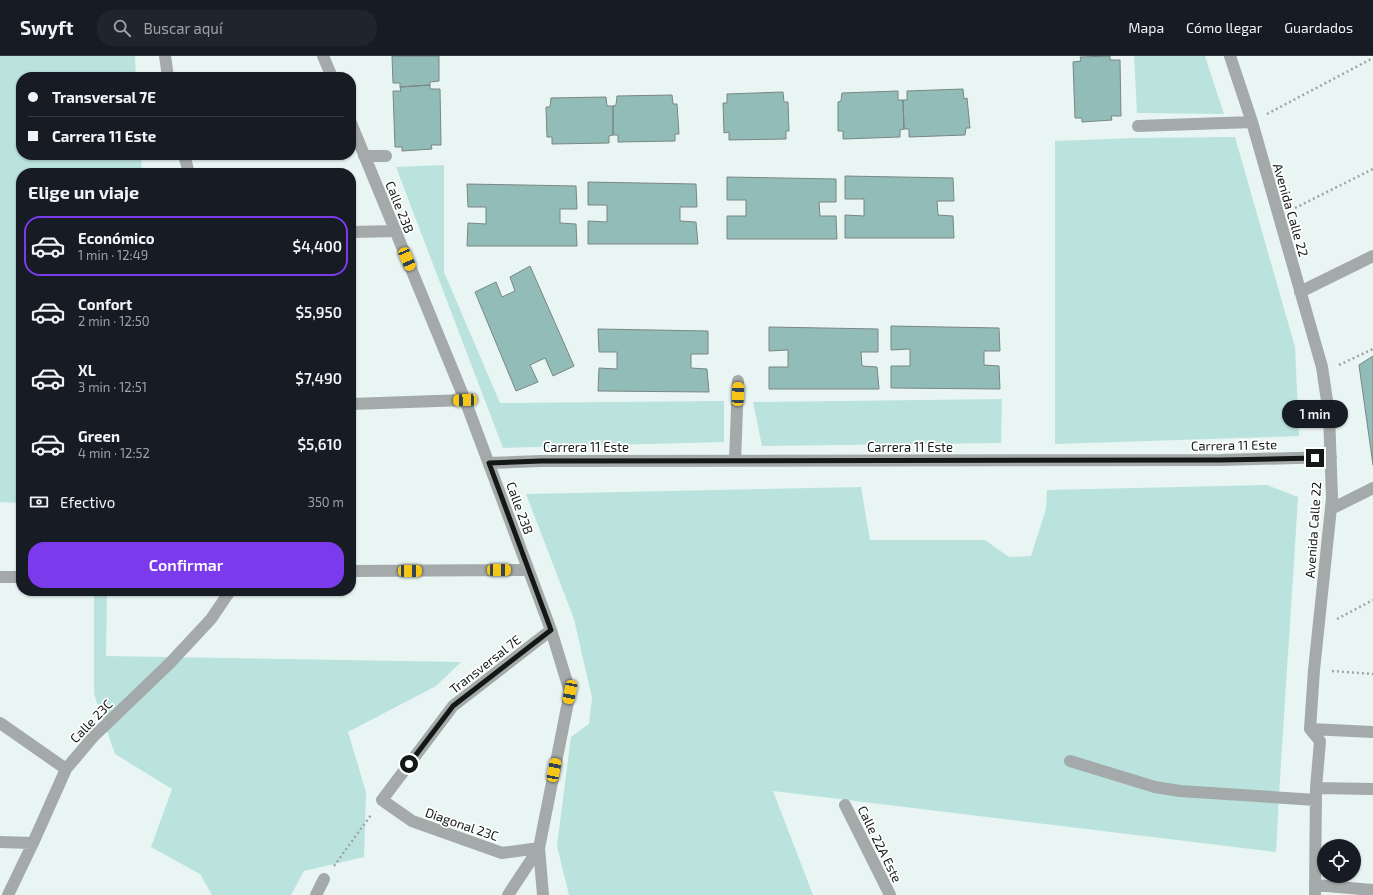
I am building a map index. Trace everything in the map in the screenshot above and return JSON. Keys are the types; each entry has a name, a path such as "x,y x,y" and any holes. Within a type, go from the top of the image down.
{"street":[{"path":"165,56 167,72"},
{"path":"323,56 330,72"},
{"name":"Avenida Calle 22","path":"1230,56 1252,122 1323,372 1329,414 1332,498 1314,670 1310,729"},
{"path":"1138,126 1252,122"},
{"name":"Calle 23B","path":"356,136 465,400 551,630 570,692 539,848 542,895"},
{"path":"364,156 386,156"},
{"path":"356,232 395,231"},
{"path":"1300,292 1373,256"},
{"path":"735,461 738,381"},
{"path":"356,404 465,400"},
{"name":"Carrera 11 Este","path":"489,463 541,461 1221,460 1331,457"},
{"path":"1331,509 1373,488"},
{"path":"356,571 528,570"},
{"path":"0,578 16,577"},
{"name":"Calle 23C","path":"8,895 66,769 93,737 175,657 211,619 227,596"},
{"name":"Transversal 7E","path":"382,800 453,706 551,630"},
{"path":"0,723 66,769"},
{"path":"1310,729 1373,732"},
{"path":"1310,729 1320,742 1316,794 1315,890 1373,890"},
{"path":"1070,761 1155,787 1180,792 1316,794 1373,789"},
{"name":"Diagonal 23C","path":"382,800 412,821 502,853 539,848"},
{"name":"Calle 22A Este","path":"845,806 890,895"},
{"path":"0,842 33,843"},
{"path":"508,895 539,848"},
{"path":"316,895 324,879"}],"path":[{"path":"1252,122 1373,58"},
{"path":"1278,216 1373,168"},
{"path":"1323,372 1373,349"},
{"path":"1319,629 1373,600"},
{"path":"1314,670 1373,674"},
{"path":"324,879 382,800"}],"shaded area":[{"path":"0,56 135,56 136,72 16,72 16,160 141,160 142,168 16,168 16,503 0,502"},
{"path":"1134,56 1205,56 1224,114 1137,113"},
{"path":"1235,137 1295,347 1299,436 1055,444 1055,141"},
{"path":"444,165 444,272 500,403 724,401 724,442 503,448 396,167"},
{"path":"1002,399 1001,443 762,446 753,402"},
{"path":"1267,485 1298,497 1276,852 773,791 813,895 569,895 557,846 571,737 589,724 592,698 574,619 526,494 861,487 870,540 985,540 1009,557 1031,556 1046,509 1047,490"},
{"path":"94,596 107,596 106,656 461,662 436,686 348,732 366,792 364,857 304,871 291,895 212,895 200,874 151,847 172,789 115,754 94,694"}],"building":[{"path":"392,56 439,56 439,81 430,82 430,85 400,87 400,83 393,83"},
{"path":"1110,56 1110,60 1120,60 1121,116 1111,116 1112,120 1082,122 1082,118 1075,118 1073,62 1081,61 1080,57"},
{"path":"430,85 430,89 440,89 441,145 431,145 432,149 402,151 402,147 395,147 393,91 401,91 400,87"},
{"path":"963,89 964,99 967,98 970,128 966,128 965,135 909,137 909,129 904,129 903,100 907,100 907,91"},
{"path":"898,91 898,100 903,100 904,129 900,130 900,137 843,139 843,131 838,131 838,102 841,101 842,93"},
{"path":"783,92 784,102 788,102 789,131 786,131 786,139 729,140 729,132 724,133 723,103 727,103 727,94"},
{"path":"672,95 673,104 677,104 679,134 675,134 675,141 618,142 618,135 613,135 613,106 616,105 617,96"},
{"path":"606,97 607,106 613,106 613,135 609,136 609,143 552,144 552,137 547,137 546,107 550,107 551,98"},
{"path":"845,176 953,178 954,201 937,201 938,215 953,216 954,238 845,238 845,215 864,216 864,199 845,199"},
{"path":"727,177 836,179 836,202 819,202 820,216 836,216 837,239 727,239 727,216 746,216 746,200 727,200"},
{"path":"588,182 696,184 697,207 680,207 680,221 696,222 698,244 588,244 588,221 607,222 607,205 588,205"},
{"path":"467,184 576,186 577,209 560,209 560,223 576,224 577,246 467,246 468,223 486,224 486,207 468,207"},
{"path":"530,266 574,366 553,376 545,358 530,365 538,382 516,391 475,292 496,282 502,297 515,291 510,277"},
{"path":"891,326 999,328 1000,351 984,351 984,365 999,366 1000,389 891,388 891,366 910,366 910,349 891,350"},
{"path":"769,327 878,329 878,352 861,352 862,366 877,367 879,389 769,389 769,367 788,367 788,350 769,351"},
{"path":"598,329 708,331 708,354 691,354 691,368 707,369 709,392 598,391 599,368 617,369 617,352 599,352"},
{"path":"1373,356 1373,465 1359,365"}],"route":[{"path":"409,764 453,706 551,630 489,463 541,461 1221,460 1315,458"}]}
